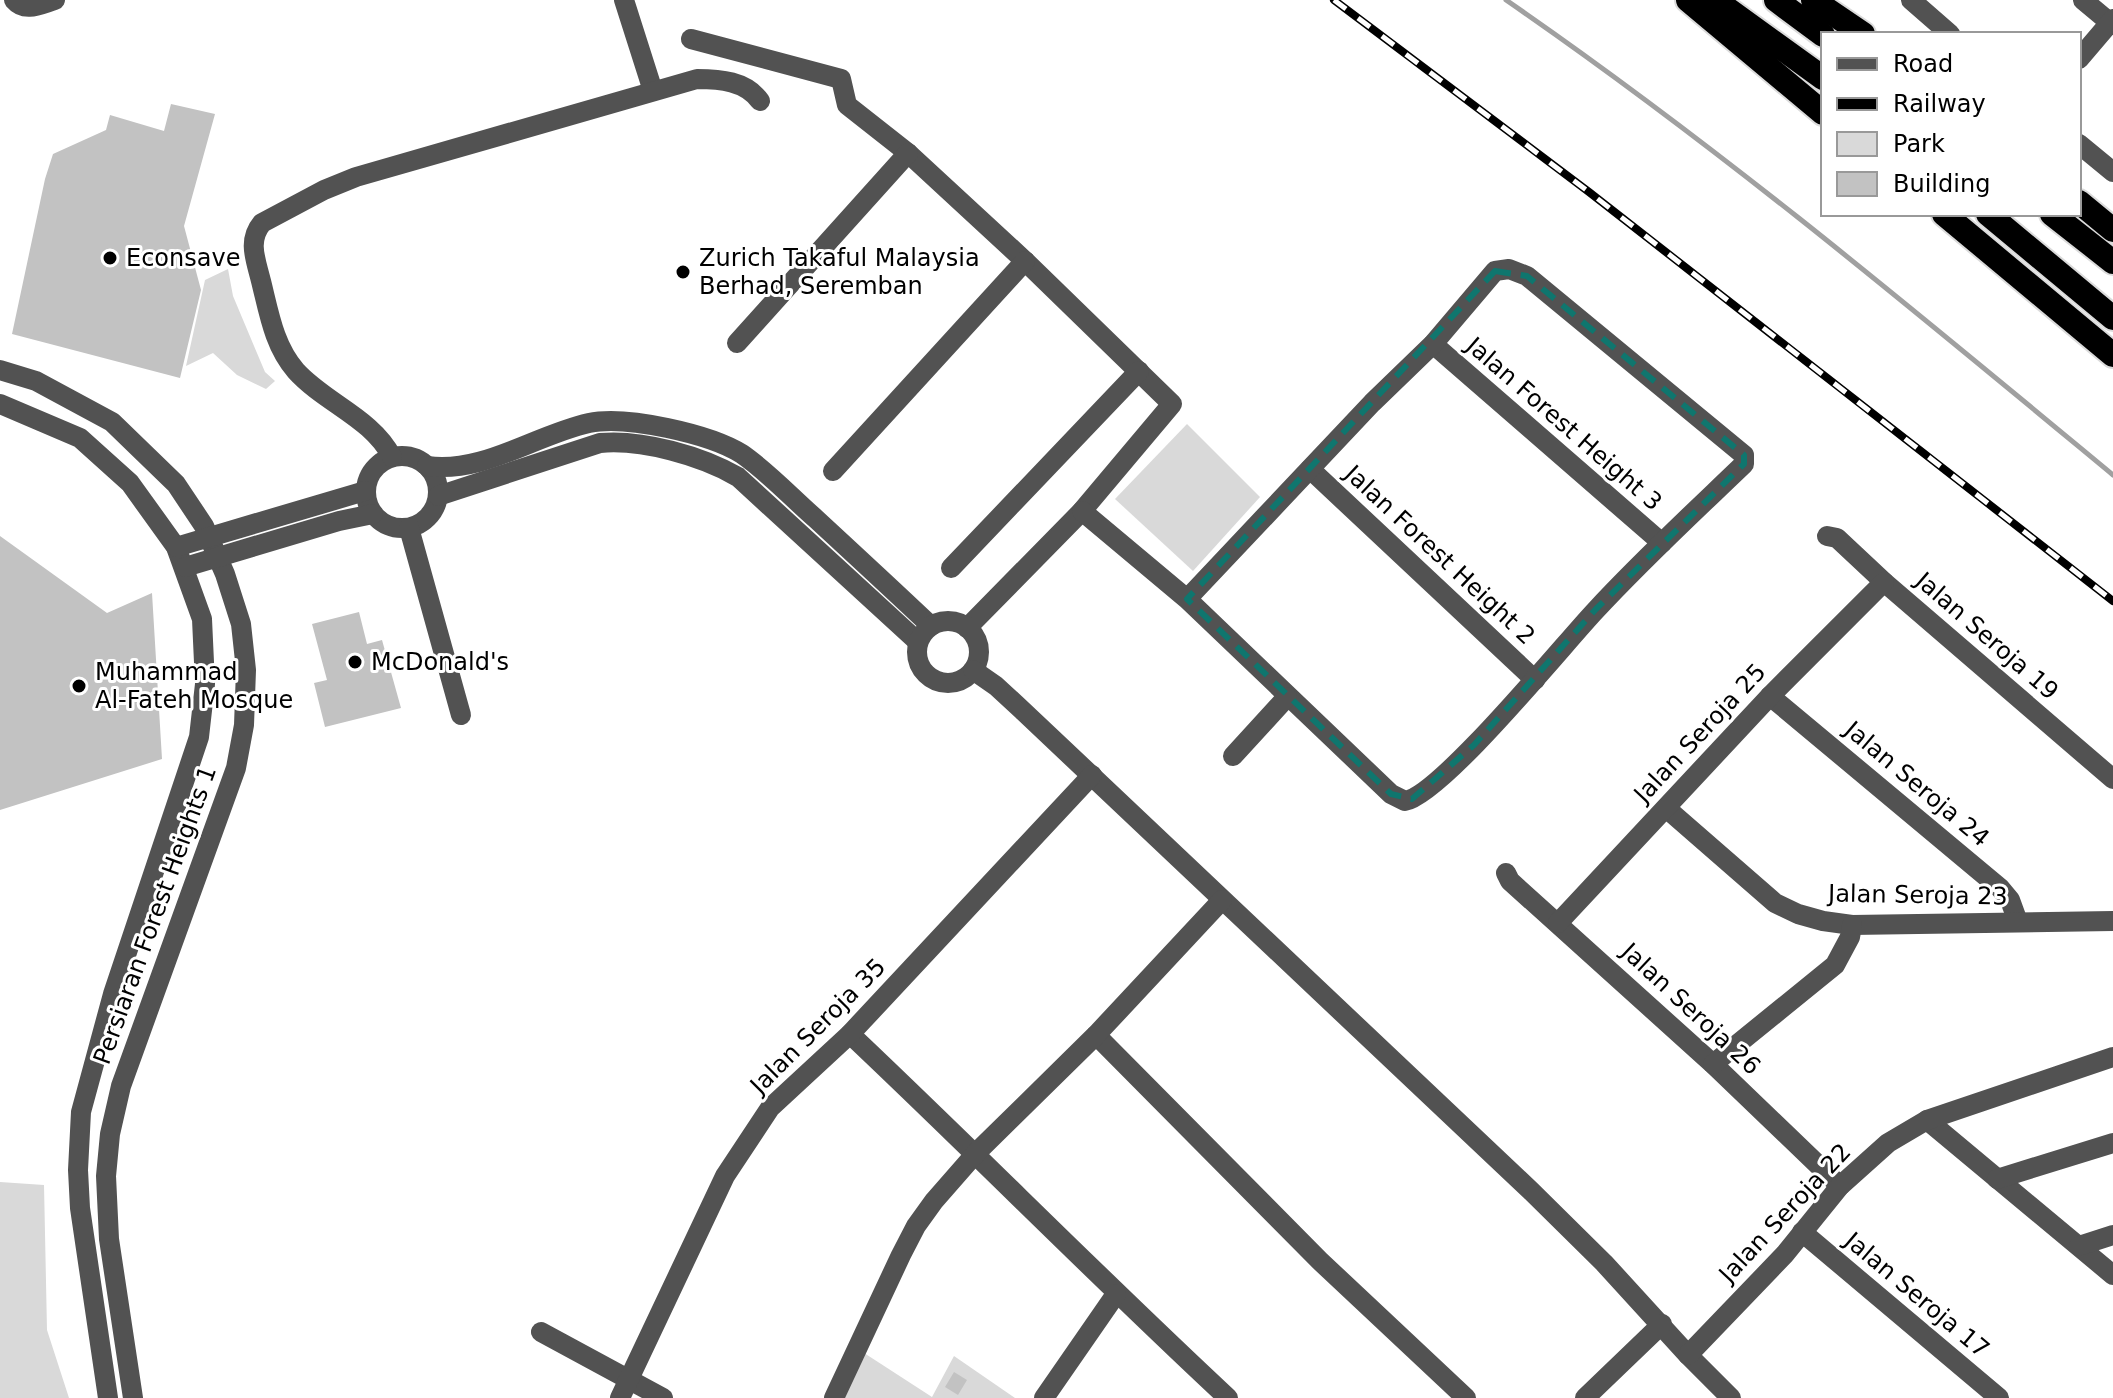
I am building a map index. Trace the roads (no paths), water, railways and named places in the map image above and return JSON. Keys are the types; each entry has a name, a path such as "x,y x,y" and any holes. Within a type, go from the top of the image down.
{"highway":[{"path":"1688,0 1821,111"},
{"path":"1715,0 1821,77"},
{"path":"1776,0 1821,34"},
{"path":"1813,0 1860,32"},
{"path":"2081,204 2113,230"},
{"path":"1946,216 2113,355"},
{"path":"1990,216 2113,318"},
{"path":"2055,216 2113,262"}],"street":[{"path":"14,0 28,8 55,0"},
{"path":"624,0 653,91"},
{"path":"1911,0 1948,32"},
{"path":"2081,57 2112,22 2083,0"},
{"path":"691,39 841,79 847,105 908,153 1172,404 1082,511 967,628"},
{"path":"392,457 380,438 297,372 282,352 275,336 253,249 256,230 272,215 356,177 697,79 739,84 754,92 760,101"},
{"path":"2081,146 2113,172"},
{"path":"737,343 908,153"},
{"path":"833,471 1025,261"},
{"path":"1082,511 1187,599 1391,794 1405,801 1418,797 1474,745 1596,609 1744,464 1745,458 1742,452 1519,271 1495,271 1433,344 1187,599"},
{"name":"Jalan Forest Height 3","path":"1433,344 1662,543"},
{"name":"Persiaran Forest Heights 1","path":"0,370 36,381 112,422 176,484 208,536 241,624 246,670 244,725 236,768 121,1086 110,1134 106,1176 109,1239 133,1398"},
{"path":"951,568 1139,371"},
{"name":"Persiaran Forest Heights 1","path":"0,404 80,438 130,483 176,547 202,619 205,684 199,737 113,994 81,1112 80,1208 108,1398"},
{"path":"427,466 460,468 581,425 604,420 649,425 705,439 742,455 773,480 924,634"},
{"path":"438,496 600,443 618,441 643,445 699,459 738,477 924,634"},
{"path":"392,457 417,459 434,475 438,496 429,516 409,528 389,526 373,514 367,503 365,491 373,469 392,457"},
{"name":"Jalan Forest Height 2","path":"1310,469 1535,680"},
{"path":"176,547 365,491"},
{"path":"185,567 339,521 373,514"},
{"path":"409,528 461,715"},
{"name":"Jalan Seroja 19","path":"1827,536 1837,538 2113,779"},
{"name":"Jalan Seroja 25","path":"1558,923 1770,696 1884,582"},
{"path":"949,621 967,628 978,643 979,653 973,670 957,681 938,681 930,676 918,661 924,634 949,621"},
{"path":"973,670 996,686 1092,775 1487,1149 1604,1263 1731,1398"},
{"name":"Jalan Seroja 24","path":"1770,696 2000,888 2010,900 2018,922"},
{"path":"1233,756 1287,697"},
{"name":"Jalan Seroja 35","path":"624,1390 725,1176 770,1108 850,1034 1092,775"},
{"name":"Jalan Seroja 23","path":"1666,808 1775,903 1823,921 1852,925 2113,921"},
{"name":"Jalan Seroja 26","path":"1506,873 1510,881 1713,1064 1840,1186"},
{"path":"834,1398 916,1226 934,1201 976,1153 1096,1035 1222,900"},
{"path":"1713,1064 1835,965 1850,937 1852,925"},
{"path":"850,1034 976,1153 1116,1294 1228,1398"},
{"path":"1096,1035 1320,1261 1466,1398"},
{"name":"Jalan Seroja 22","path":"1688,1355 1802,1232 1840,1186 1888,1143 1927,1120 2113,1057"},
{"path":"1927,1120 2113,1275"},
{"path":"1997,1179 2113,1143"},
{"name":"Jalan Seroja 17","path":"1802,1232 1999,1398"},
{"path":"2079,1246 2113,1235"},
{"path":"1044,1398 1116,1294"},
{"path":"1585,1398 1662,1324"},
{"path":"541,1332 624,1390 663,1398"}],"waterway":[{"path":"1506,0 1739,171 2113,475"}],"railway":[{"path":"1334,0 1589,192 2113,601"}],"place":[{"name":"Econsave","path":"110,258"},
{"name":"Zurich Takaful Malaysia Berhad, Seremban","path":"683,272"},
{"name":"McDonald's","path":"355,662"},
{"name":"Muhammad Al-Fateh Mosque","path":"79,686"}]}
